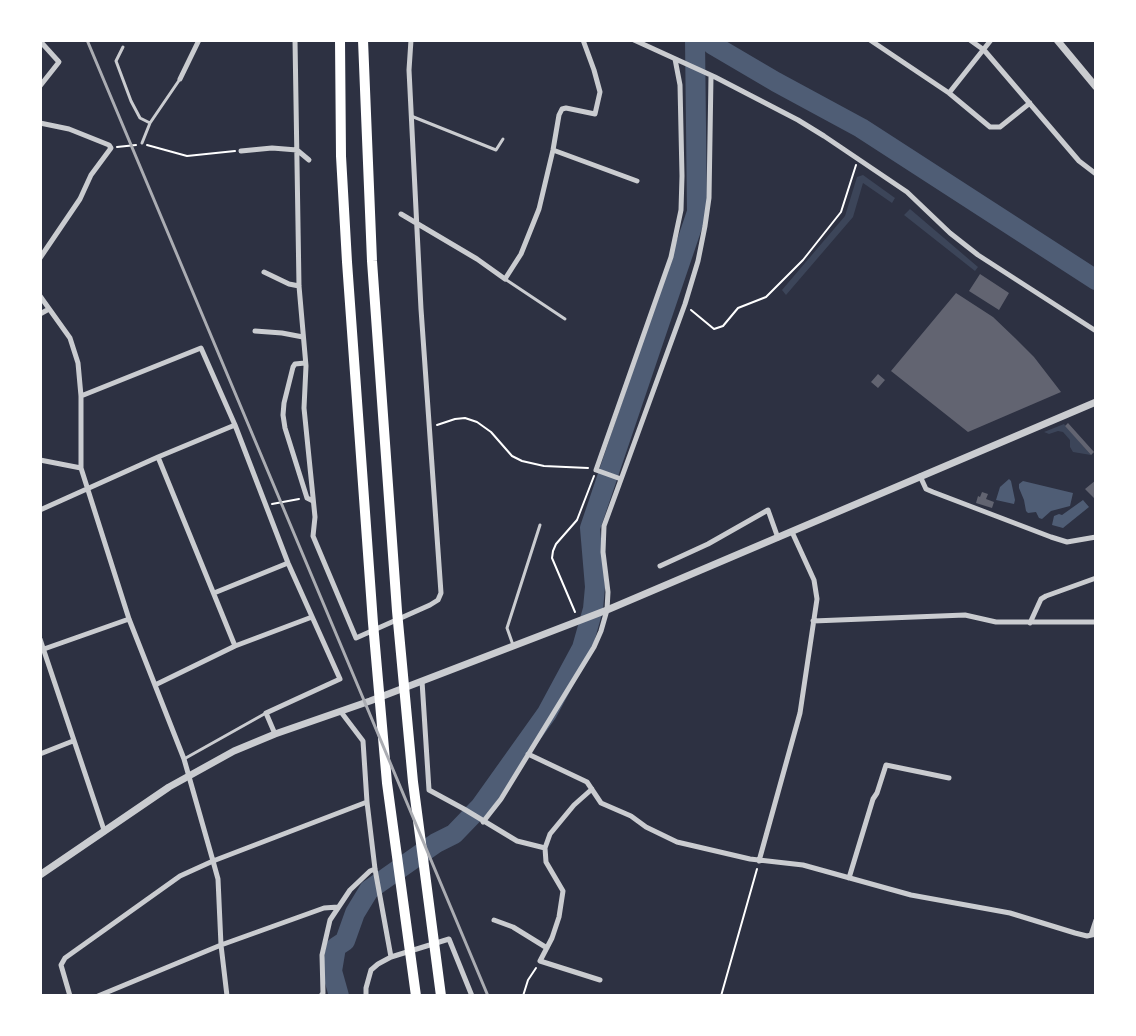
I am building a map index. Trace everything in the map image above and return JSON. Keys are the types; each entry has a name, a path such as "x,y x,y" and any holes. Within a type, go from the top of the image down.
{"highway":[{"path":"340,40 341,156 373,623 387,783 416,996"},
{"path":"363,40 372,261 397,611 413,782 441,996"}],"street":[{"path":"180,79 199,40"},
{"path":"295,40 299,286 305,363 304,408 310,499"},
{"path":"305,363 295,364 293,367 284,403 285,428 315,517 313,536 356,638 438,600 441,593 411,116 409,70 411,40"},
{"path":"401,214 506,279 521,254 539,209 562,109 595,114 600,92 582,40"},
{"path":"634,40 798,120 907,192 950,233 978,255 1095,331"},
{"path":"870,40 949,93 990,127 1000,127 1030,104"},
{"path":"970,40 984,50 1079,161 1095,174"},
{"path":"949,93 991,40"},
{"path":"1057,40 1095,87"},
{"path":"40,41 59,62 40,86"},
{"path":"621,479 596,470 671,257 681,210 680,85 677,60"},
{"path":"483,822 501,799 594,647 601,631 607,610 608,592 603,552 604,526 698,261 709,198 709,75"},
{"path":"40,123 69,129 109,145 111,148 40,258"},
{"path":"241,151 272,148 297,150 309,160"},
{"path":"553,150 637,181"},
{"path":"264,273 299,286"},
{"path":"40,296 70,338 78,363 81,396 81,468 129,619 184,759 218,879 221,945 227,996"},
{"path":"40,314 49,309"},
{"path":"255,331 303,337"},
{"path":"81,396 201,348 235,425 288,563 340,679 266,713 275,734"},
{"path":"40,875 188,775 234,751 607,610 1095,402"},
{"path":"40,510 235,425"},
{"path":"158,457 235,646"},
{"path":"40,460 81,468"},
{"path":"920,476 926,489 1051,537 1067,542 1095,537"},
{"path":"660,566 708,544 768,510 778,538"},
{"path":"759,861 800,713 817,590 792,532"},
{"path":"214,593 288,563"},
{"path":"1030,623 1041,599 1095,578"},
{"path":"813,621 965,615 996,622 1095,622"},
{"path":"155,685 235,646 312,617"},
{"path":"44,649 129,619"},
{"path":"40,639 104,830"},
{"path":"422,681 429,790 517,841 545,848"},
{"path":"341,712 363,741 375,869 391,957"},
{"path":"40,754 73,741"},
{"path":"528,754 587,782 602,803 631,816 660,836 703,849 759,861 803,865 911,895 1010,913 1075,933 1093,935 1095,920"},
{"path":"849,878 886,765 949,778"},
{"path":"592,789 574,805 549,834 545,848 549,868 563,891 559,917 540,961 600,980"},
{"path":"70,996 61,965 65,958 180,876 213,861 367,802"},
{"path":"321,996 323,993 322,955 330,920 351,890 375,869"},
{"path":"98,996 221,945 324,908 338,907"},
{"path":"495,920 513,927 547,948"},
{"path":"366,996 371,970 391,957 449,939 472,996"}],"lane":[{"path":"123,47 116,61 123,81 140,118 150,123"},
{"path":"142,143 150,123 180,79"},
{"path":"411,116 496,150 503,139"},
{"path":"506,279 565,319"},
{"path":"514,647 507,628 540,525"},
{"path":"184,759 266,713"}],"path":[{"path":"111,148 142,143 187,156 241,151"},
{"path":"684,304 714,328 723,326 738,308 766,297 803,260 841,212 857,160"},
{"path":"430,430 439,424 465,418 477,422 491,432 513,456 522,461 544,466 596,470 577,520 556,544 552,558 579,621"},
{"path":"266,506 310,499"},
{"path":"721,996 759,861"},
{"path":"523,996 528,980 540,961"}],"shaded area":[{"path":"863,175 895,198 892,203 863,183 853,217 786,295 782,290 845,216 857,177"},
{"path":"910,209 978,267 975,271 904,215"},
{"path":"1064,424 1091,455 1073,452 1070,440 1063,432 1049,434 1044,432"},
{"path":"1009,479 1014,504 996,500 1000,487"},
{"path":"1023,481 1073,493 1070,506 1051,511 1042,519 1036,512 1028,513 1019,488 1019,484"},
{"path":"1083,500 1089,507 1063,528 1052,525 1054,516 1062,515"}],"building":[{"path":"980,274 1009,293 999,310 969,291"},
{"path":"956,293 993,317 1034,357 1061,392 968,432 891,371"},
{"path":"878,374 885,380 878,388 871,382"},
{"path":"1068,423 1094,452 1091,455 1065,426"},
{"path":"1096,480 1096,500 1085,489"},
{"path":"982,492 988,494 986,499 994,502 992,508 976,503"}],"waterway":[{"path":"339,996 332,971 336,947 345,941 355,913 369,890 436,843 454,834 480,807 547,713 582,648 593,609 595,587 590,528 697,212 695,40"},
{"path":"709,40 713,45 776,82 861,128 1096,280"}],"railway":[{"path":"87,40 488,996"}]}
